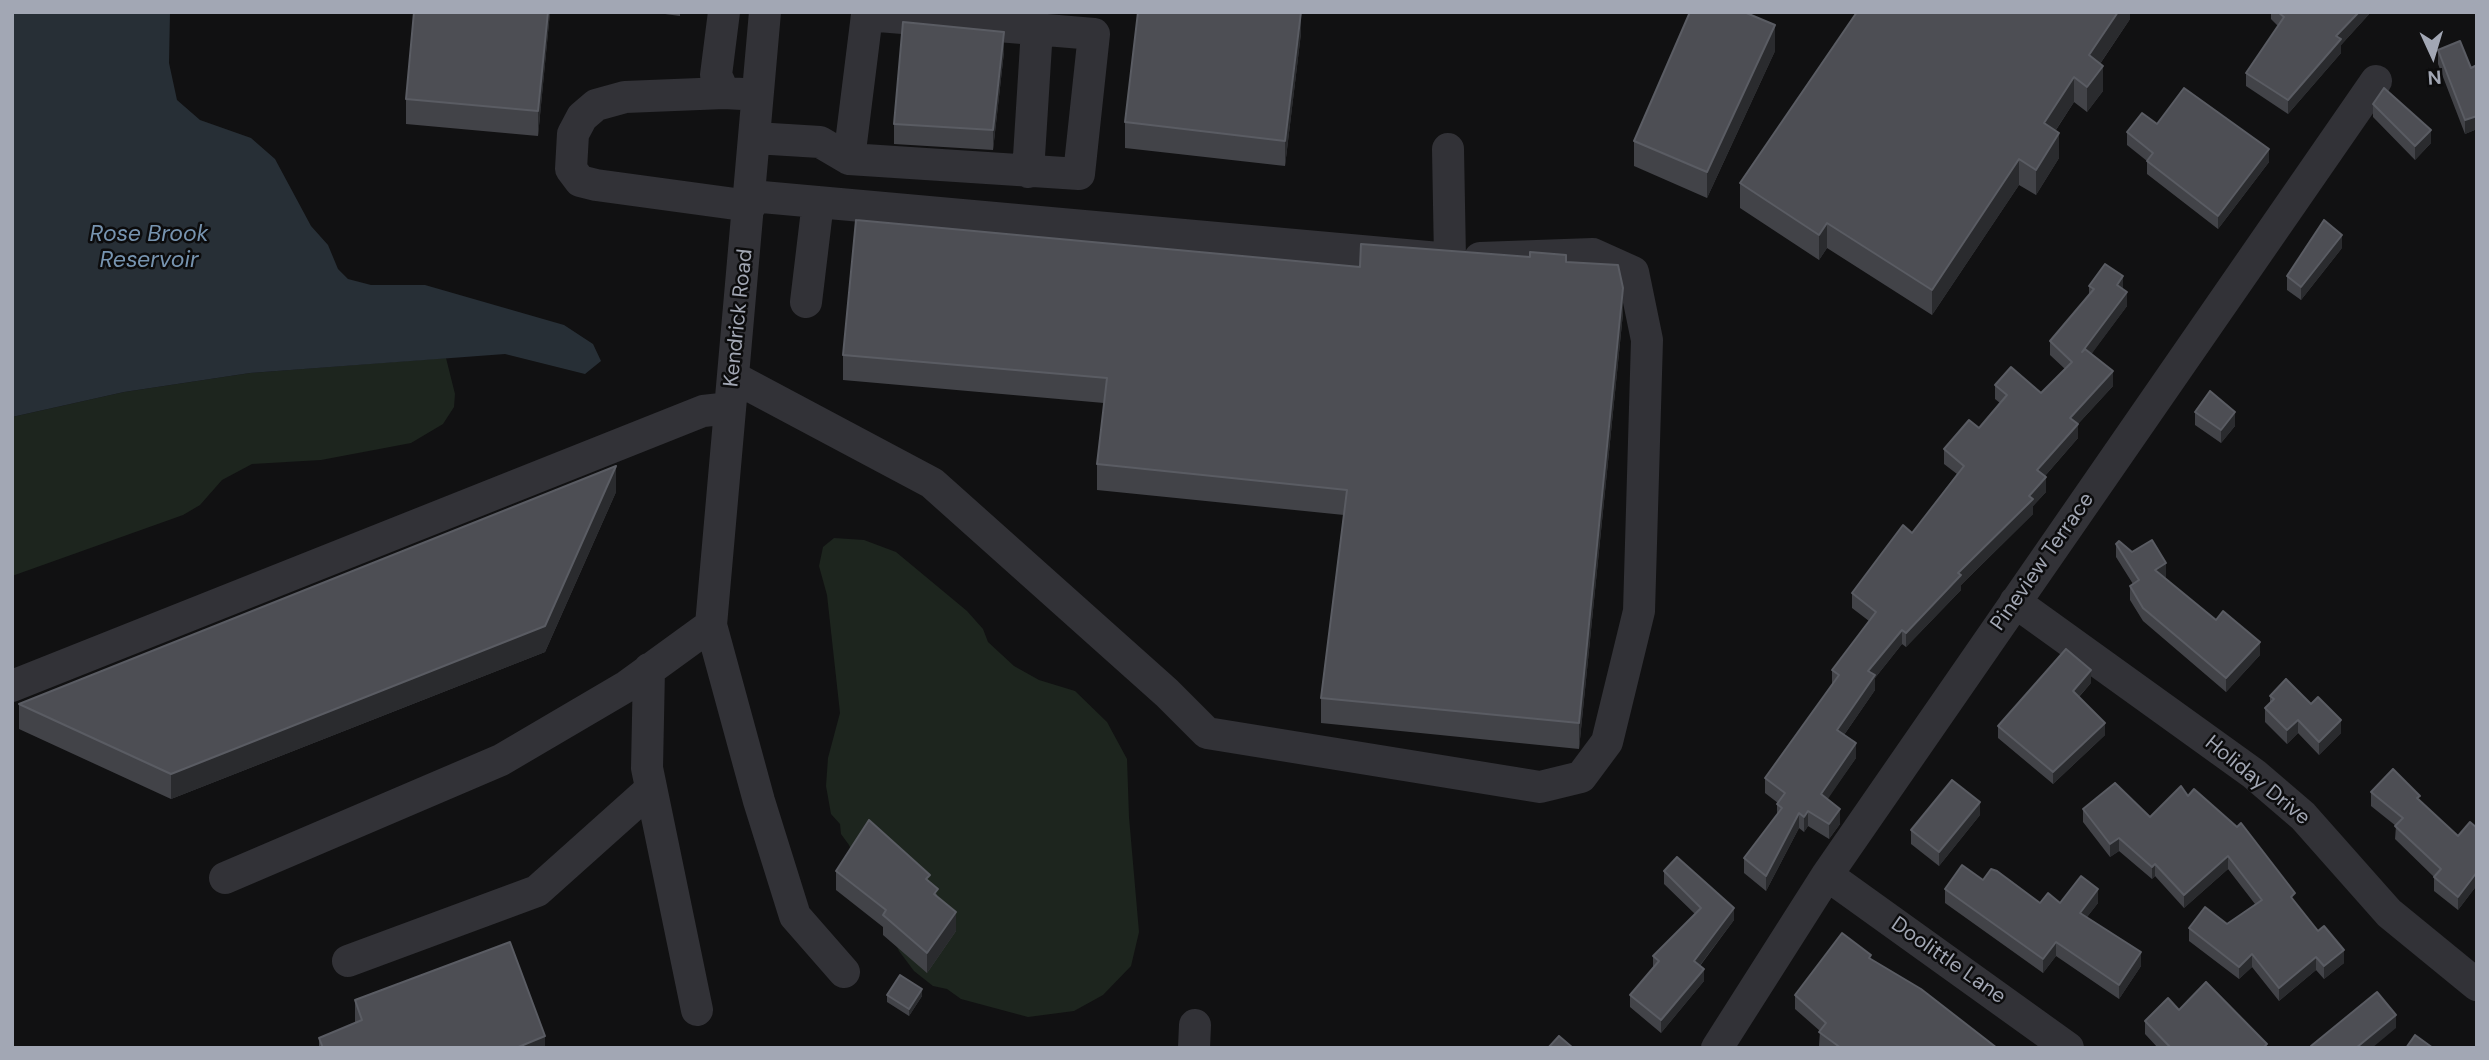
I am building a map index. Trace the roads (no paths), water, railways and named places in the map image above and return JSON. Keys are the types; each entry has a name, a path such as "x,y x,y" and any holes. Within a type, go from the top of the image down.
{"street":[{"path":"724,12 716,75 724,93"},
{"name":"Kendrick Road","path":"711,625 751,201 765,12"},
{"path":"755,138 820,142 849,159 1079,174 1094,34 867,15 849,159"},
{"path":"1028,172 1037,29"},
{"name":"Pineview Terrace","path":"1717,1048 1827,875 2376,81"},
{"path":"733,377 932,483 1157,684 1207,733 1540,787 1581,777 1607,742 1639,611 1647,340 1633,272 1593,254 1450,259 818,202 751,201 596,185 580,181 572,169 573,134 582,117 596,105 625,97 758,93"},
{"path":"1447,149 1450,259"},
{"path":"806,302 818,202"},
{"path":"12,686 703,411 730,408"},
{"name":"Holiday Drive","path":"2015,602 2254,774 2303,816 2389,913 2477,985"},
{"path":"225,878 501,760 649,669 711,625 759,801 795,916 844,972"},
{"path":"649,669 647,768 697,1010"},
{"path":"348,961 537,891 651,789"},
{"name":"Doolittle Lane","path":"1827,875 2068,1048"}],"water":[{"name":"Rose Brook Reservoir","path":"12,12 170,12 169,63 177,100 200,120 251,138 275,159 311,226 328,245 338,269 348,279 371,285 425,285 564,325 593,344 601,361 585,374 505,354 250,373 124,392 12,417"}]}
